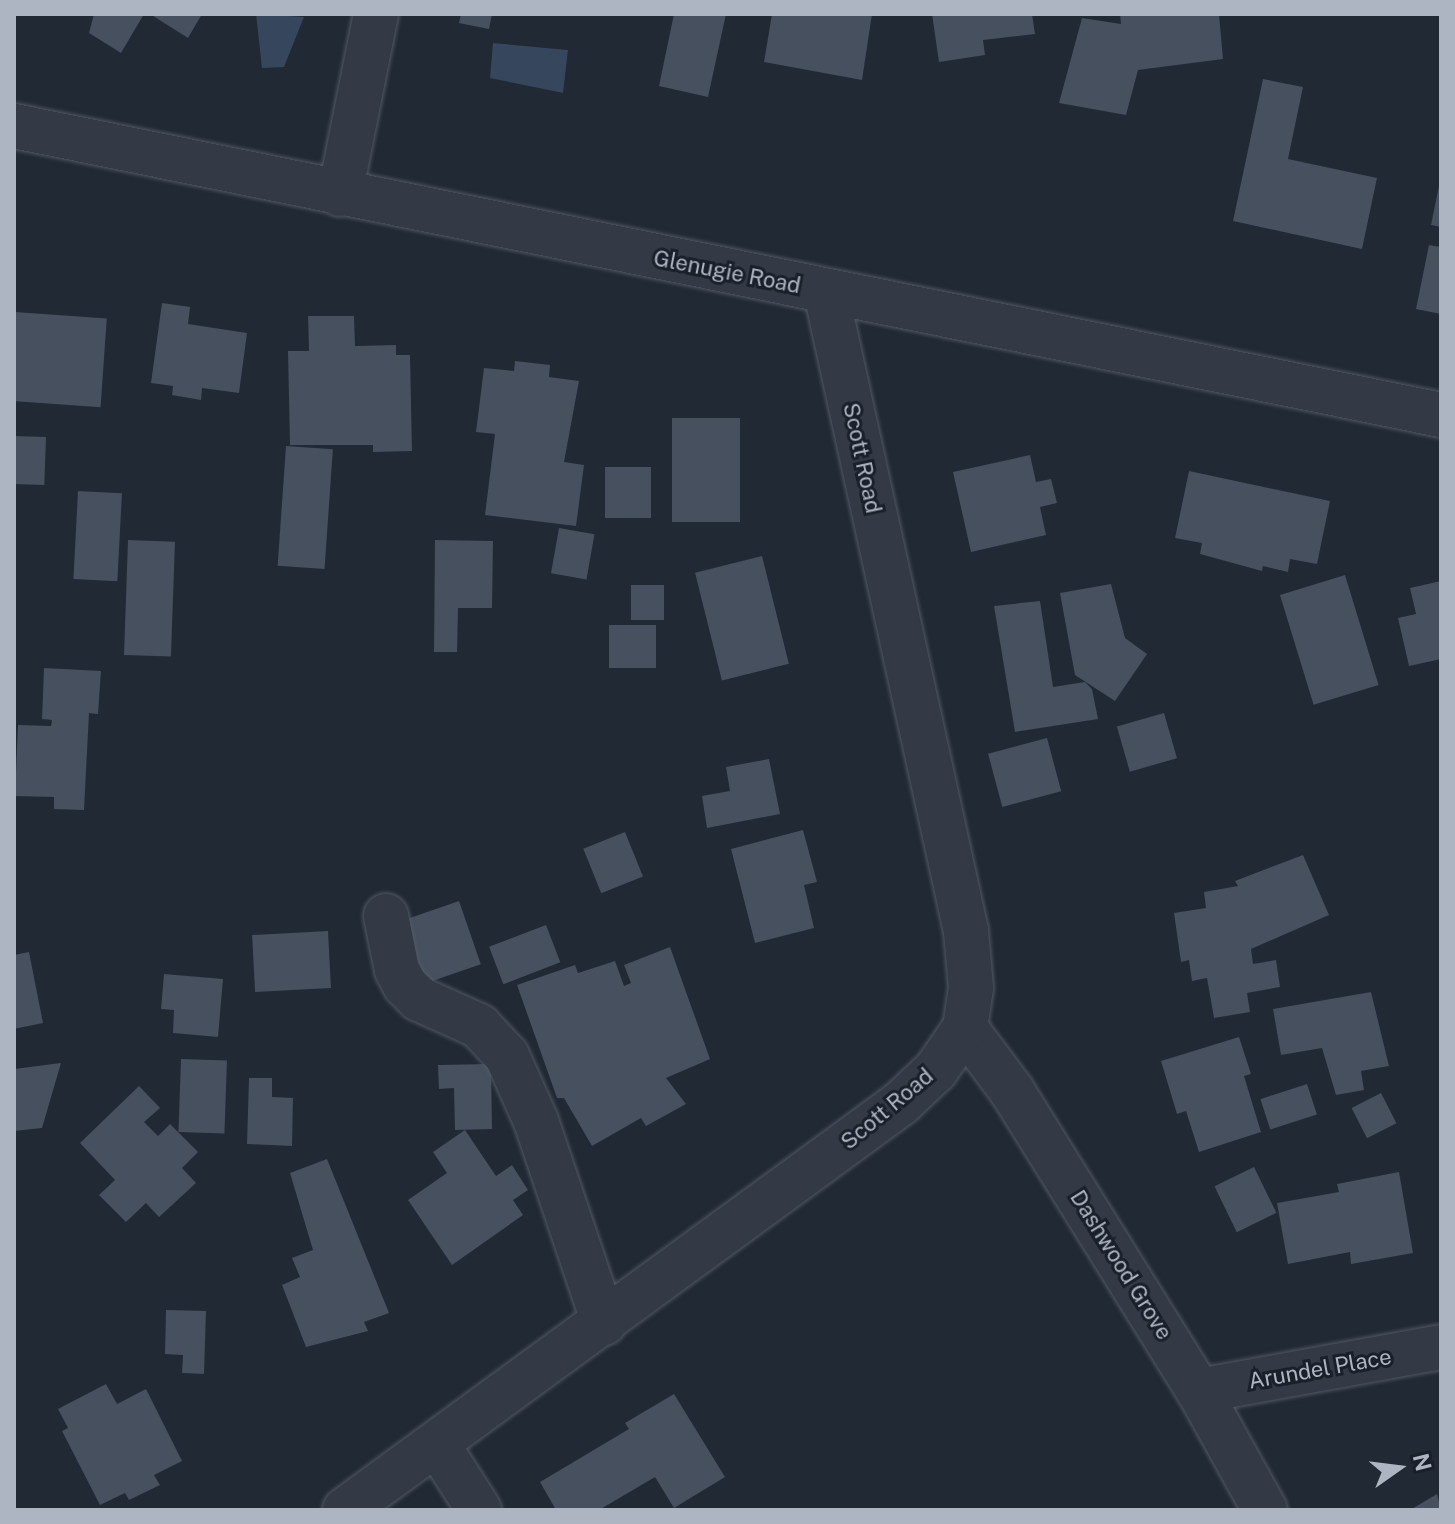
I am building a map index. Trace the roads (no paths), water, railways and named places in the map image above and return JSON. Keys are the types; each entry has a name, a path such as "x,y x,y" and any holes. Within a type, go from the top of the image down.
{"street":[{"path":"340,194 376,14"},
{"name":"Glenugie Road","path":"14,126 1441,415"},
{"name":"Scott Road","path":"345,1510 901,1103 936,1070 965,1028 971,988 966,931 826,292"},
{"path":"386,916 405,985 419,999 479,1026 507,1056 536,1121 604,1323"},
{"name":"Dashwood Grove","path":"965,1028 1012,1091 1199,1391 1265,1510"},
{"name":"Arundel Place","path":"1199,1391 1441,1347"},
{"path":"437,1444 479,1510"}],"water":[{"path":"256,14 304,17 284,67 262,68"},
{"path":"493,43 568,50 563,93 490,78"}]}
